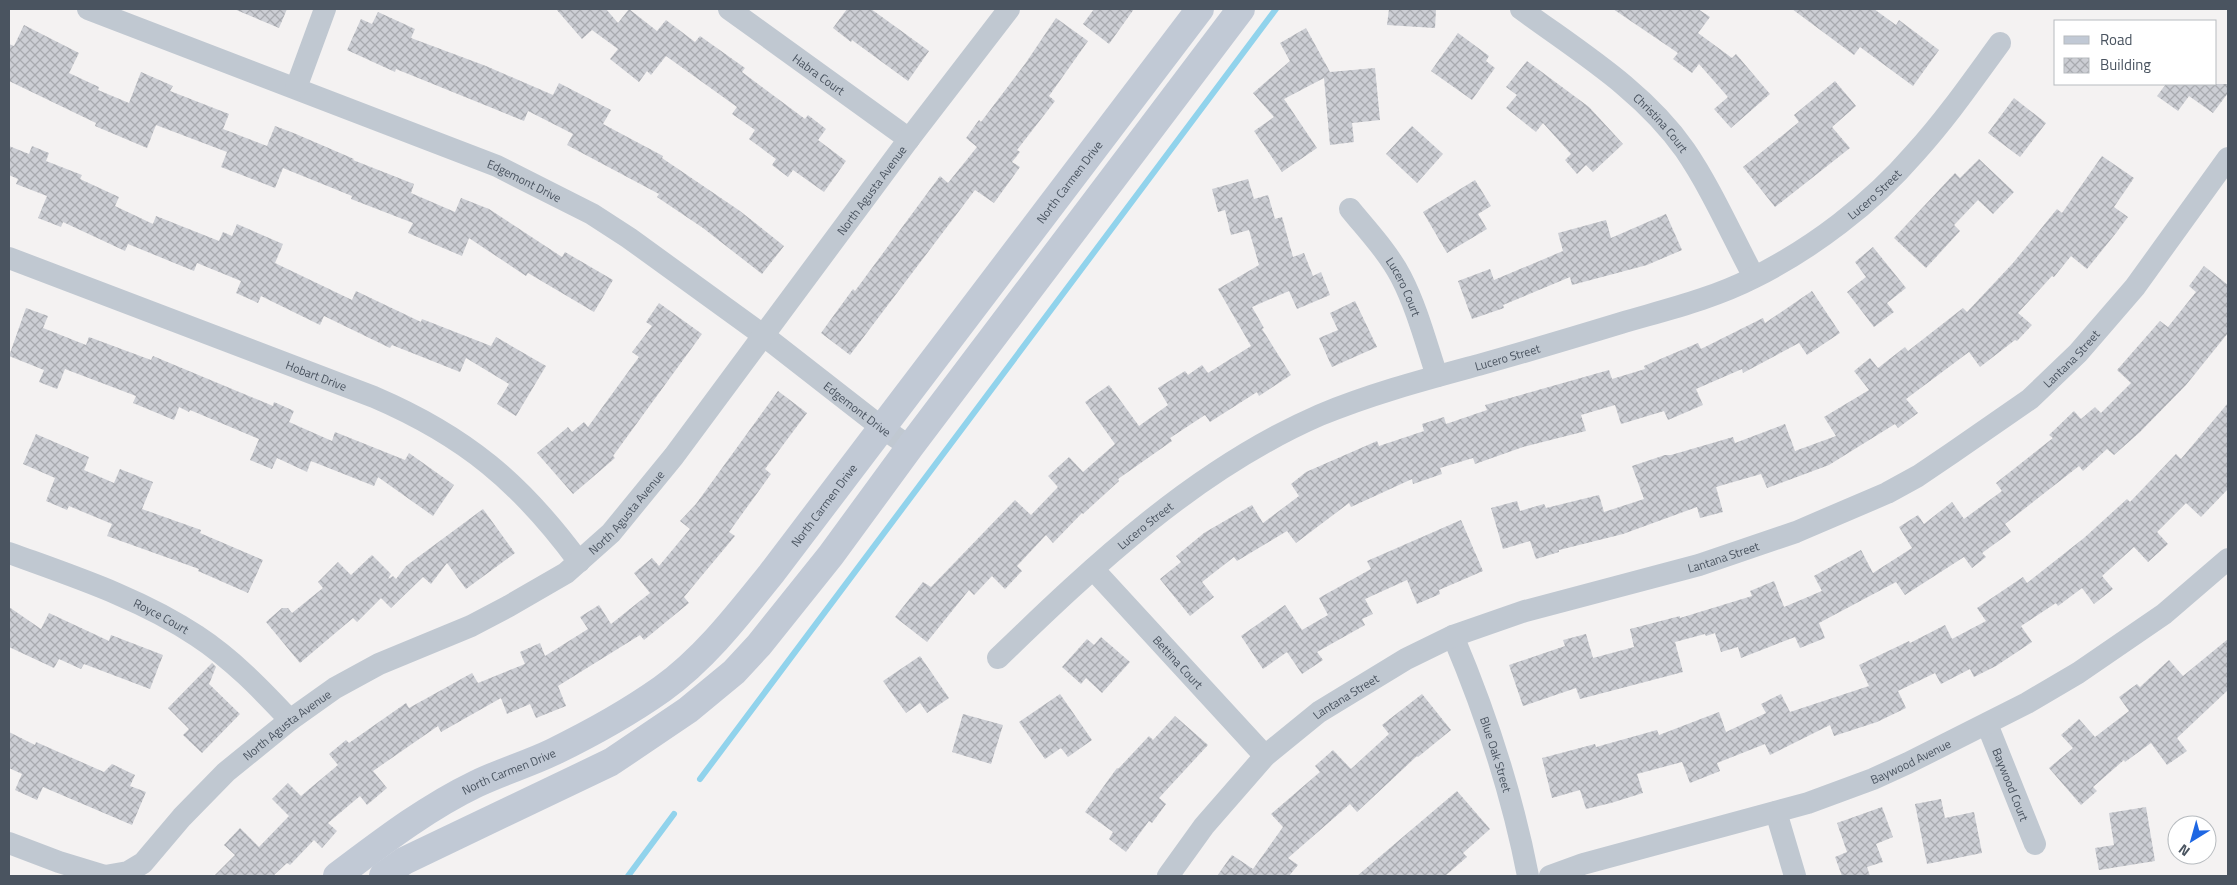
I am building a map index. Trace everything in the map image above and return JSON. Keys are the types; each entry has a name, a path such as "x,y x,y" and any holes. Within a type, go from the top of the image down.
{"main road":[{"name":"North Carmen Drive","path":"337,876 417,818 444,801 476,784 552,752 594,730 663,689 708,649 771,574 1200,9"},
{"path":"383,876 404,861 612,762 688,710 734,672 759,645 831,555 910,447 1242,9"}],"street":[{"name":"Edgemont Drive","path":"88,9 497,166 592,214 629,238 763,335 881,427 910,447"},
{"path":"296,88 325,9"},
{"name":"Habra Court","path":"729,9 909,140"},
{"name":"North Agusta Avenue","path":"110,876 128,872 143,863 182,817 226,772 290,720 335,688 379,664 471,626 566,573 610,533 674,456 1009,9"},
{"name":"Christina Court","path":"1521,9 1639,98 1663,123 1684,150 1702,179 1754,277"},
{"name":"Lucero Street","path":"998,658 1093,569 1203,481 1255,449 1321,415 1376,394 1680,306 1732,288 1754,277 1821,236 1846,218 1916,153 2000,43"},
{"name":"Lantana Street","path":"1168,876 1204,826 1265,756 1319,712 1406,659 1453,636 1524,611 1642,582 1752,548 1858,506 1918,476 2030,399 2078,353 2135,287 2228,158"},
{"name":"Lucero Court","path":"1350,209 1385,253 1400,276 1410,297 1437,376"},
{"name":"Hobart Drive","path":"9,258 374,398 435,426 477,453 509,481 555,529 579,562"},
{"name":"Royce Court","path":"9,553 121,596 180,626 232,663 263,691 290,720"},
{"name":"Baywood Avenue","path":"1550,876 1622,853 1808,803 1873,779 2027,703 2132,638 2171,608 2228,559"},
{"name":"Bettina Court","path":"1093,569 1265,756"},
{"name":"Blue Oak Street","path":"1453,636 1474,686 1511,795 1528,876"},
{"name":"Baywood Court","path":"1987,724 2035,844"},
{"path":"1776,812 1795,876"},
{"path":"9,843 59,862 110,876"}],"building":[{"path":"234,9 287,9 279,28"},
{"path":"556,9 606,9 618,23 629,9 657,31 666,20 695,42 700,36 745,68 742,72 805,119 808,115 826,129 818,140 846,161 824,192 793,170 788,177 772,165 776,159 749,139 755,130 732,114 737,107 666,56 651,75 647,71 639,82 610,59 618,49 592,30 582,39"},
{"path":"847,9 871,9 929,51 908,81 833,28"},
{"path":"1094,9 1134,9 1109,44 1083,24"},
{"path":"1389,9 1436,9 1435,28 1387,25"},
{"path":"1613,9 1698,9 1710,17 1698,33 1732,58 1736,54 1770,94 1731,128 1714,109 1728,97 1699,64 1692,73 1673,59 1678,53"},
{"path":"1792,9 1874,9 1896,25 1899,20 1939,50 1913,86 1860,47 1854,55"},
{"path":"378,12 415,29 411,38 486,66 553,95 559,83 611,110 603,124 663,156 662,158 740,211 784,246 762,274 703,228 657,197 659,194 567,145 573,134 528,111 524,121 396,69 395,72 347,50 361,19 372,24"},
{"path":"1056,18 1088,41 1049,96 1055,101 1017,150 1020,152 1012,162 1020,167 994,203 975,190 850,355 821,333 853,289 855,291 940,176 948,183 977,147 966,138 979,120 981,122 1025,64"},
{"path":"24,25 79,53 69,73 99,87 98,90 129,103 141,72 173,86 170,91 229,114 223,129 267,146 275,126 296,134 353,160 414,184 411,193 455,212 461,198 489,209 562,257 565,252 613,280 594,312 528,273 526,276 469,238 462,256 408,233 413,223 351,199 352,196 283,168 275,188 221,167 227,152 156,125 147,148 95,126 96,123 9,81 9,44 14,46"},
{"path":"1306,28 1330,72 1375,68 1380,120 1352,123 1354,142 1330,145 1324,78 1284,99 1317,148 1282,172 1254,131 1274,117 1253,93 1290,61 1280,43"},
{"path":"1458,33 1489,56 1486,61 1495,68 1472,100 1431,71"},
{"path":"1527,61 1589,107 1623,144 1593,172 1586,165 1577,174 1565,160 1571,154 1543,123 1536,132 1506,108 1517,95 1506,87"},
{"path":"1835,81 1856,106 1832,127 1850,148 1775,207 1743,167 1799,122 1794,115"},
{"path":"2228,84 2228,93 2213,113 2189,96 2178,111 2157,96 2165,85"},
{"path":"2014,98 2046,123 2020,157 1988,133"},
{"path":"1412,126 1443,154 1417,183 1386,154"},
{"path":"9,146 29,154 32,146 49,153 46,161 82,175 80,179 119,197 115,206 153,224 156,216 219,241 223,232 232,236 237,224 283,244 275,263 352,300 356,291 421,322 422,319 491,346 496,337 546,366 516,416 497,404 509,384 466,358 460,372 392,345 390,348 324,316 320,325 261,296 258,303 236,293 241,281 197,263 194,271 128,244 125,251 63,222 61,227 38,218 47,196 16,184 18,179 9,175"},
{"path":"2102,156 2134,178 2114,207 2128,217 2116,233 2087,269 2071,256 2054,277 2052,276 2018,313 2032,325 2017,341 2015,340 1980,367 1969,352 1906,399 1918,413 1898,428 1895,424 1829,465 1767,488 1761,474 1716,487 1723,512 1700,518 1697,507 1623,534 1559,550 1559,552 1536,559 1530,541 1503,549 1491,508 1517,501 1520,511 1544,504 1546,508 1599,495 1604,512 1644,499 1632,466 1665,455 1671,455 1733,437 1735,443 1785,424 1795,451 1836,436 1824,417 1869,390 1854,371 1870,358 1878,368 1905,347 1908,351 1963,308 1967,312 2013,263 2057,209 2062,213"},
{"path":"1979,159 2014,192 1993,214 1978,200 1954,225 1960,231 1926,268 1894,238 1955,173 1960,178"},
{"path":"1248,179 1254,199 1268,195 1275,219 1282,217 1293,257 1304,253 1313,276 1321,272 1330,295 1297,309 1289,291 1252,307 1264,328 1262,329 1291,375 1259,396 1257,392 1210,422 1205,415 1170,438 1172,441 1118,479 1119,481 1082,513 1053,543 1046,535 1017,566 1022,571 1005,589 992,576 974,595 969,590 927,642 895,617 923,582 931,587 1015,500 1031,515 1058,487 1048,476 1069,457 1083,472 1115,444 1085,402 1109,385 1139,426 1168,405 1158,388 1185,371 1188,375 1202,365 1208,373 1251,346 1218,289 1259,265 1249,230 1231,235 1225,210 1218,212 1212,189"},
{"path":"1475,180 1491,206 1478,214 1487,229 1447,253 1423,212"},
{"path":"1666,214 1682,250 1647,265 1572,285 1570,277 1503,305 1504,308 1472,319 1458,281 1490,269 1494,280 1563,251 1558,233 1606,220 1611,238"},
{"path":"1873,247 1906,288 1887,303 1894,312 1874,327 1847,292 1866,277 1855,262"},
{"path":"2204,266 2228,285 2228,333 2186,385 2140,432 2114,455 2107,449 2083,471 2079,466 2005,524 2011,532 1982,553 1986,557 1972,568 1964,557 1905,595 1896,582 1819,623 1825,638 1800,648 1795,637 1741,658 1738,647 1721,652 1715,633 1706,636 1705,634 1675,642 1683,672 1580,699 1576,688 1523,706 1509,665 1565,646 1563,640 1586,634 1593,658 1634,647 1630,629 1680,616 1680,618 1752,596 1750,591 1774,581 1784,607 1822,591 1814,576 1861,550 1873,573 1912,548 1899,527 1918,515 1924,524 1952,502 1964,519 2002,491 1996,483 2053,438 2049,435 2074,411 2081,419 2095,407 2101,413 2131,383 2117,370 2160,321 2168,327 2196,292 2189,286"},
{"path":"1812,291 1840,333 1807,355 1799,343 1743,373 1742,369 1696,389 1703,405 1668,420 1664,411 1621,424 1615,405 1581,415 1586,431 1523,447 1475,464 1473,458 1440,468 1442,474 1413,484 1412,479 1351,507 1349,503 1296,543 1287,531 1237,561 1234,557 1202,582 1214,597 1190,616 1160,579 1181,562 1176,556 1204,533 1252,505 1263,523 1299,496 1291,484 1306,472 1377,441 1379,446 1424,431 1422,424 1444,417 1446,424 1487,410 1485,405 1609,370 1612,379 1645,369 1644,366 1698,343 1701,349 1763,318 1765,323"},
{"path":"1355,301 1377,347 1332,367 1319,338 1338,330 1330,313"},
{"path":"659,303 702,334 613,456 615,458 573,494 537,453 568,427 572,432 584,422 588,427 639,357 632,352 652,326 646,322"},
{"path":"26,308 48,316 43,328 86,345 89,337 151,360 153,356 273,406 274,402 294,411 289,422 332,441 335,432 405,460 409,453 454,485 433,516 378,477 374,486 311,461 307,472 277,458 272,469 250,460 259,439 190,410 189,412 179,407 174,420 133,403 136,396 65,369 57,389 39,382 44,370 9,356"},
{"path":"778,391 807,413 765,469 771,474 729,532 735,536 684,597 689,603 644,640 640,635 558,686 566,706 536,718 530,704 507,714 501,698 441,732 438,726 373,771 387,788 367,805 360,796 328,823 337,831 322,848 314,840 290,865 287,863 273,876 214,876 235,855 224,845 240,828 259,847 289,816 272,799 288,783 301,796 338,765 329,754 346,740 349,743 406,703 409,708 472,673 478,683 525,664 520,652 540,643 545,656 588,629 580,617 599,605 611,624 650,593 634,573 652,558 659,566 690,529 680,521 696,504"},
{"path":"2228,403 2228,489 2201,517 2186,503 2157,532 2168,544 2148,562 2134,547 2102,576 2113,589 2094,604 2082,588 2058,606 2056,603 2021,626 2032,642 1996,666 1974,677 1970,669 1941,684 1935,673 1898,691 1906,708 1877,722 1834,736 1830,725 1770,755 1765,744 1717,763 1720,771 1690,783 1682,762 1637,774 1643,793 1611,803 1586,809 1580,790 1552,798 1542,758 1595,744 1596,747 1657,730 1659,735 1719,712 1726,732 1766,713 1761,704 1781,694 1790,712 1869,686 1859,665 1909,641 1910,643 1945,625 1952,639 1986,621 1977,608 2023,577 2027,583 2084,538 2127,499 2130,502 2176,454 2181,459"},
{"path":"36,434 89,457 84,470 114,483 120,469 153,482 142,509 201,530 200,533 263,560 248,593 198,571 199,569 107,536 112,524 69,506 67,510 46,501 55,478 23,464"},
{"path":"483,509 515,553 466,589 447,563 431,584 423,577 391,608 381,598 357,622 353,618 300,663 266,622 282,608 288,608 292,613 323,588 318,582 338,562 351,575 372,555 391,574 388,579 393,576 396,579 406,566"},
{"path":"1461,520 1483,571 1439,590 1440,594 1417,604 1407,580 1365,599 1373,614 1362,619 1365,625 1317,652 1323,660 1302,674 1287,652 1263,669 1241,636 1285,605 1302,630 1328,615 1319,598 1371,569 1367,561"},
{"path":"9,607 41,629 49,613 109,641 111,635 163,655 150,689 84,664 81,669 59,659 54,668 9,647"},
{"path":"1101,637 1130,662 1102,693 1086,678 1081,684 1062,667 1087,639 1094,645"},
{"path":"2228,639 2228,690 2177,738 2187,751 2167,765 2151,743 2125,762 2124,760 2093,787 2097,791 2081,805 2049,768 2073,748 2061,735 2079,719 2095,737 2129,711 2119,697 2137,684 2140,687 2169,660 2183,676"},
{"path":"920,656 949,698 927,713 920,703 906,713 883,681"},
{"path":"212,663 216,667 209,684 240,714 202,753 183,735 189,729 168,708"},
{"path":"1060,694 1092,740 1068,757 1061,748 1045,759 1019,722"},
{"path":"1422,694 1451,730 1417,756 1357,812 1350,804 1288,858 1298,865 1289,876 1217,876 1232,855 1253,869 1283,827 1271,814 1320,772 1315,766 1333,750 1351,769 1389,734 1382,725"},
{"path":"963,714 1003,725 991,764 952,752"},
{"path":"1175,716 1208,745 1159,798 1166,804 1152,823 1149,821 1126,852 1109,839 1113,832 1085,812 1117,768 1149,736 1153,740"},
{"path":"9,732 35,745 36,742 104,772 112,764 135,775 130,786 146,792 132,825 43,787 37,800 15,790 22,774 9,768"},
{"path":"1457,791 1490,829 1463,853 1467,857 1445,876 1357,876"},
{"path":"1941,799 1945,818 1974,812 1982,853 1927,864 1915,804"},
{"path":"1882,807 1893,837 1876,844 1883,862 1867,867 1870,876 1842,876 1835,857 1847,852 1837,823"},
{"path":"2146,807 2155,861 2099,870 2095,848 2114,845 2109,813"}],"waterway":[{"path":"700,779 1276,9"},
{"path":"628,876 674,814"}]}
